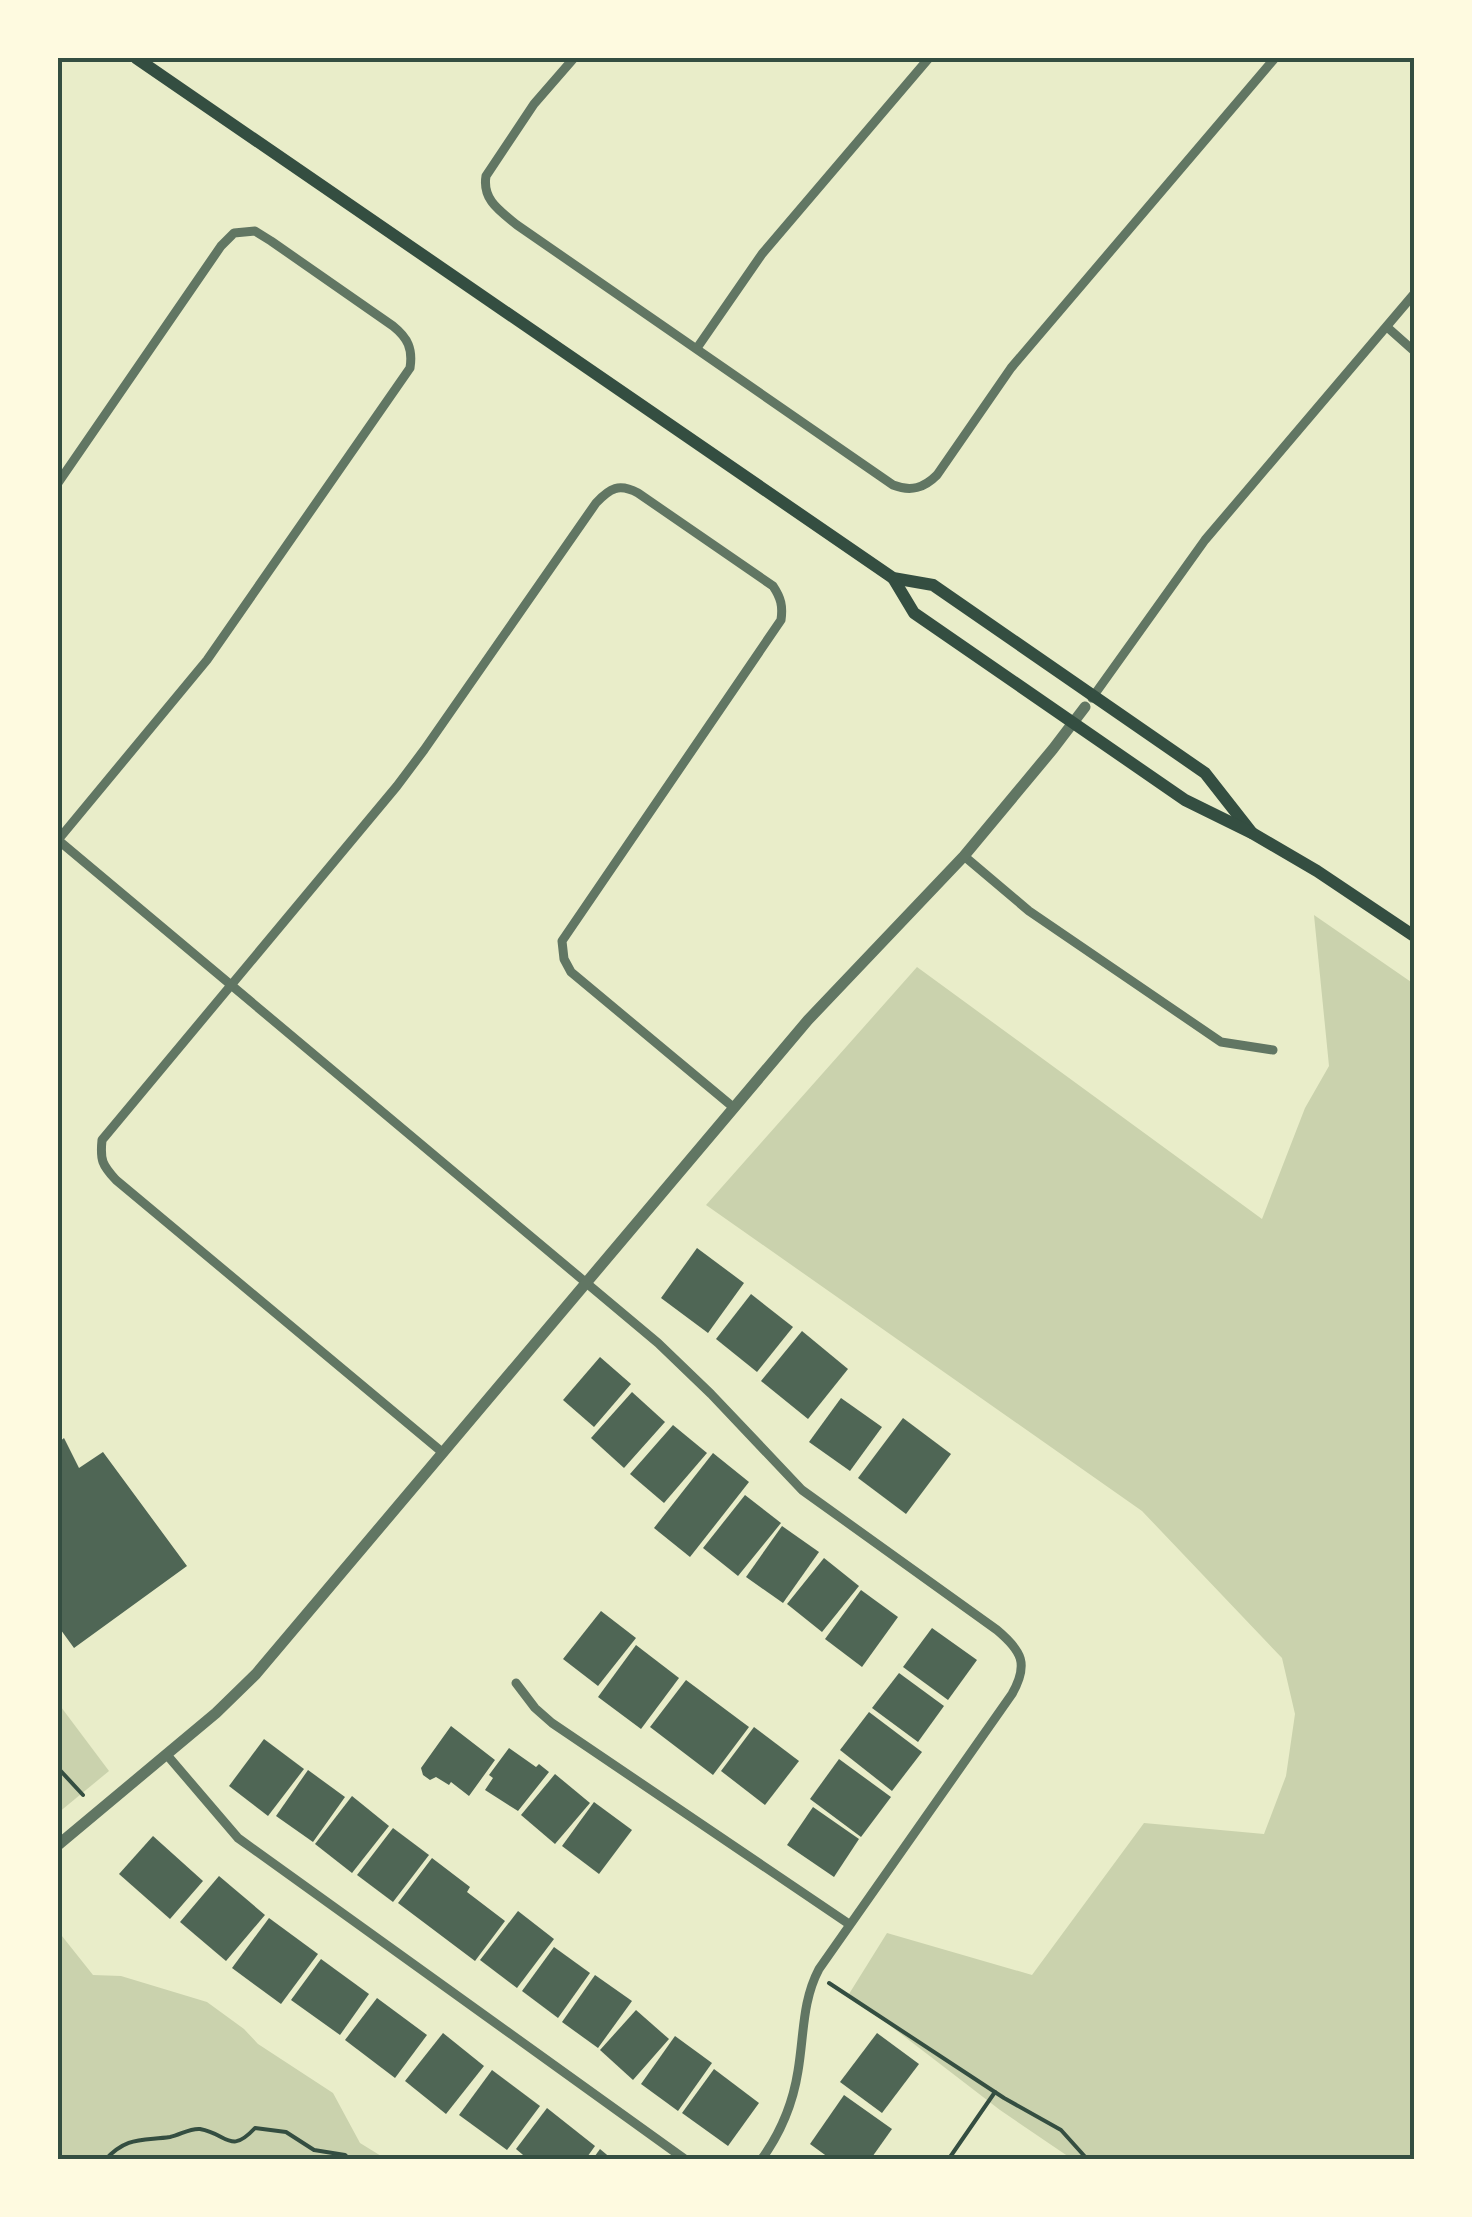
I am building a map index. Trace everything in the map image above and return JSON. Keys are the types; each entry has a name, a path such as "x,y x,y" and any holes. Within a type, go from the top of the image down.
{"main road":[{"path":"136,58 893,578 914,612 1185,800 1318,871 1414,936"},
{"path":"893,578 933,585 1089,702 1204,773 1252,834"}],"street":[{"path":"574,58 534,104 486,176 484,189 490,200 517,224 904,489 928,484 938,474 1011,368 1275,58"},
{"path":"696,348 762,254 929,58"},
{"path":"58,483 221,246 234,233 255,231 404,335 410,346 410,368 208,660 58,840 678,1361 802,1490 997,1630 1012,1642 1022,1662 1021,1678 1012,1694 818,1969 810,1986 790,2106 761,2160"},
{"path":"58,1846 216,1713 256,1674 733,1107 817,1010 964,856 1074,722 1204,540 1414,294"},
{"path":"1387,327 1414,351"},
{"path":"442,1452 116,1180 104,1166 102,1140 424,750 596,502 616,486 628,487 773,586 780,596 781,620 562,940 564,959 571,972 733,1107"},
{"path":"964,856 1030,911 1221,1042 1273,1050"},
{"path":"516,1683 552,1723 849,1924"},
{"path":"166,1755 238,1838 686,2160"}],"path":[{"path":"58,1768 83,1795"},
{"path":"829,1982 995,2092 1062,2130 1088,2160"},
{"path":"948,2160 995,2092"},
{"path":"105,2160 136,2139 173,2136 195,2128 232,2142 244,2140 255,2128 286,2132 314,2150 345,2155 350,2160"}],"green space":[{"path":"1314,915 1414,984 1414,2159 1072,2159 1000,2110 849,1994 887,1933 1032,1975 1144,1823 1264,1834 1286,1776 1295,1714 1282,1658 1142,1511 706,1205 917,967 1262,1219 1305,1108 1329,1066"},
{"path":"58,1703 109,1771 58,1813"},
{"path":"58,1931 93,1975 121,1976 207,2002 258,2044 333,2093 360,2143 386,2159 58,2159"}],"building":[{"path":"697,1248 744,1283 708,1333 661,1298"},
{"path":"751,1294 793,1327 757,1372 716,1339"},
{"path":"802,1331 848,1369 808,1419 761,1381"},
{"path":"600,1357 631,1384 594,1427 563,1400"},
{"path":"632,1392 665,1422 624,1468 591,1438"},
{"path":"841,1398 882,1427 850,1471 809,1442"},
{"path":"903,1418 951,1454 906,1514 858,1478"},
{"path":"673,1425 707,1453 664,1503 630,1474"},
{"path":"64,1438 79,1468 103,1452 187,1566 74,1648 58,1626 58,1443"},
{"path":"713,1453 749,1482 690,1557 654,1528"},
{"path":"745,1495 781,1523 738,1576 703,1548"},
{"path":"782,1526 819,1552 783,1603 746,1577"},
{"path":"824,1558 859,1586 822,1632 787,1604"},
{"path":"861,1590 898,1617 862,1667 825,1639"},
{"path":"601,1611 636,1638 598,1686 563,1659"},
{"path":"932,1628 977,1660 948,1700 903,1667"},
{"path":"636,1645 679,1678 641,1729 598,1697"},
{"path":"899,1673 944,1706 918,1742 872,1708"},
{"path":"686,1680 749,1727 713,1775 650,1727"},
{"path":"869,1712 922,1752 892,1791 840,1750"},
{"path":"451,1726 495,1760 469,1796 451,1782 449,1785 436,1777 430,1780 421,1768"},
{"path":"754,1727 799,1761 765,1805 721,1771"},
{"path":"264,1739 304,1769 268,1816 229,1786"},
{"path":"509,1748 549,1772 518,1811 485,1790 493,1778 489,1775"},
{"path":"839,1759 891,1797 861,1837 810,1799"},
{"path":"308,1770 345,1797 313,1842 276,1816"},
{"path":"555,1774 590,1803 555,1844 521,1815"},
{"path":"352,1796 389,1826 352,1873 315,1844"},
{"path":"594,1802 632,1830 599,1874 562,1846"},
{"path":"813,1807 859,1839 834,1877 787,1845"},
{"path":"393,1828 429,1855 393,1902 357,1875"},
{"path":"153,1836 203,1881 170,1919 119,1874"},
{"path":"432,1858 505,1921 475,1961 398,1903"},
{"path":"219,1876 265,1915 226,1961 180,1922"},
{"path":"518,1911 554,1939 517,1988 480,1960"},
{"path":"269,1918 318,1954 281,2004 232,1968"},
{"path":"554,1947 590,1973 558,2018 522,1991"},
{"path":"321,1959 369,1994 340,2035 291,2000"},
{"path":"595,1975 632,2001 598,2048 562,2022"},
{"path":"377,1998 427,2035 395,2078 345,2040"},
{"path":"636,2010 669,2039 633,2080 600,2050"},
{"path":"443,2033 484,2066 446,2114 405,2081"},
{"path":"877,2033 919,2064 882,2113 840,2082"},
{"path":"675,2036 712,2063 678,2111 641,2084"},
{"path":"714,2069 759,2103 728,2146 682,2113"},
{"path":"492,2070 540,2106 507,2150 459,2115"},
{"path":"844,2095 892,2129 870,2160 832,2160 810,2144"},
{"path":"547,2108 595,2146 585,2160 529,2160 516,2149"},
{"path":"600,2149 613,2160 592,2160"}]}
